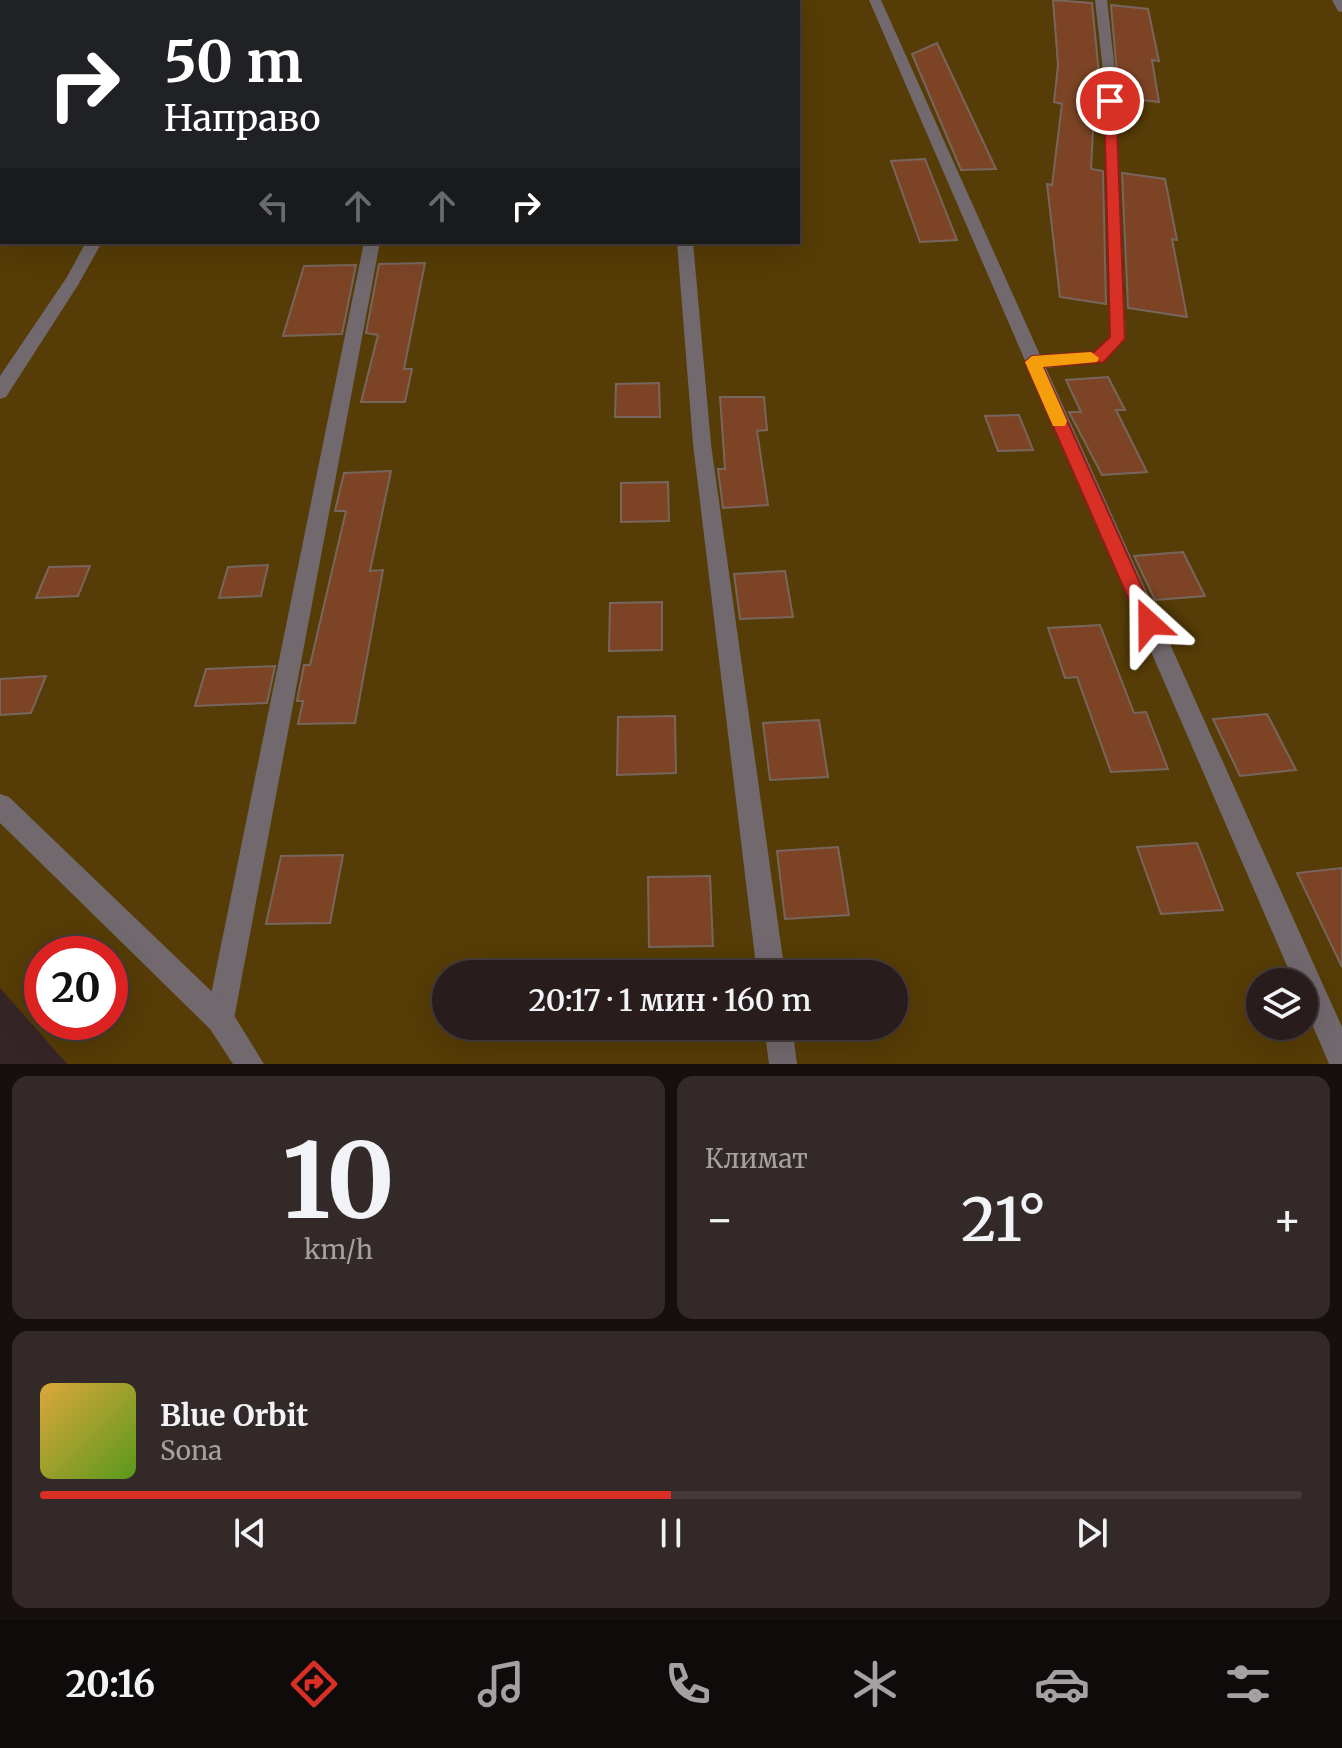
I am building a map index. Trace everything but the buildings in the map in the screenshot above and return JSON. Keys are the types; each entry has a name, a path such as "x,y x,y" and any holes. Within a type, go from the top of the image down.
{"street":[{"path":"875,0 1342,1060"},
{"path":"1032,362 1098,358 1118,339 1109,71 1101,0"},
{"path":"1338,0 1342,9"},
{"path":"0,392 17,360 78,277 93,244"},
{"path":"220,1019 372,244"},
{"path":"685,244 702,444 769,960"},
{"path":"0,806 220,1019 250,1064"},
{"path":"780,1040 783,1064"}],"shaded area":[{"path":"800,0 1342,0 1342,1064 67,1064 46,1040 128,1040 128,936 24,936 24,1015 0,988 0,244 800,244"}],"slow traffic":[{"path":"1059,421 1032,362 1091,358"}],"route":[{"path":"1110,101 1118,339 1098,358 1032,362 1149,623"}]}
